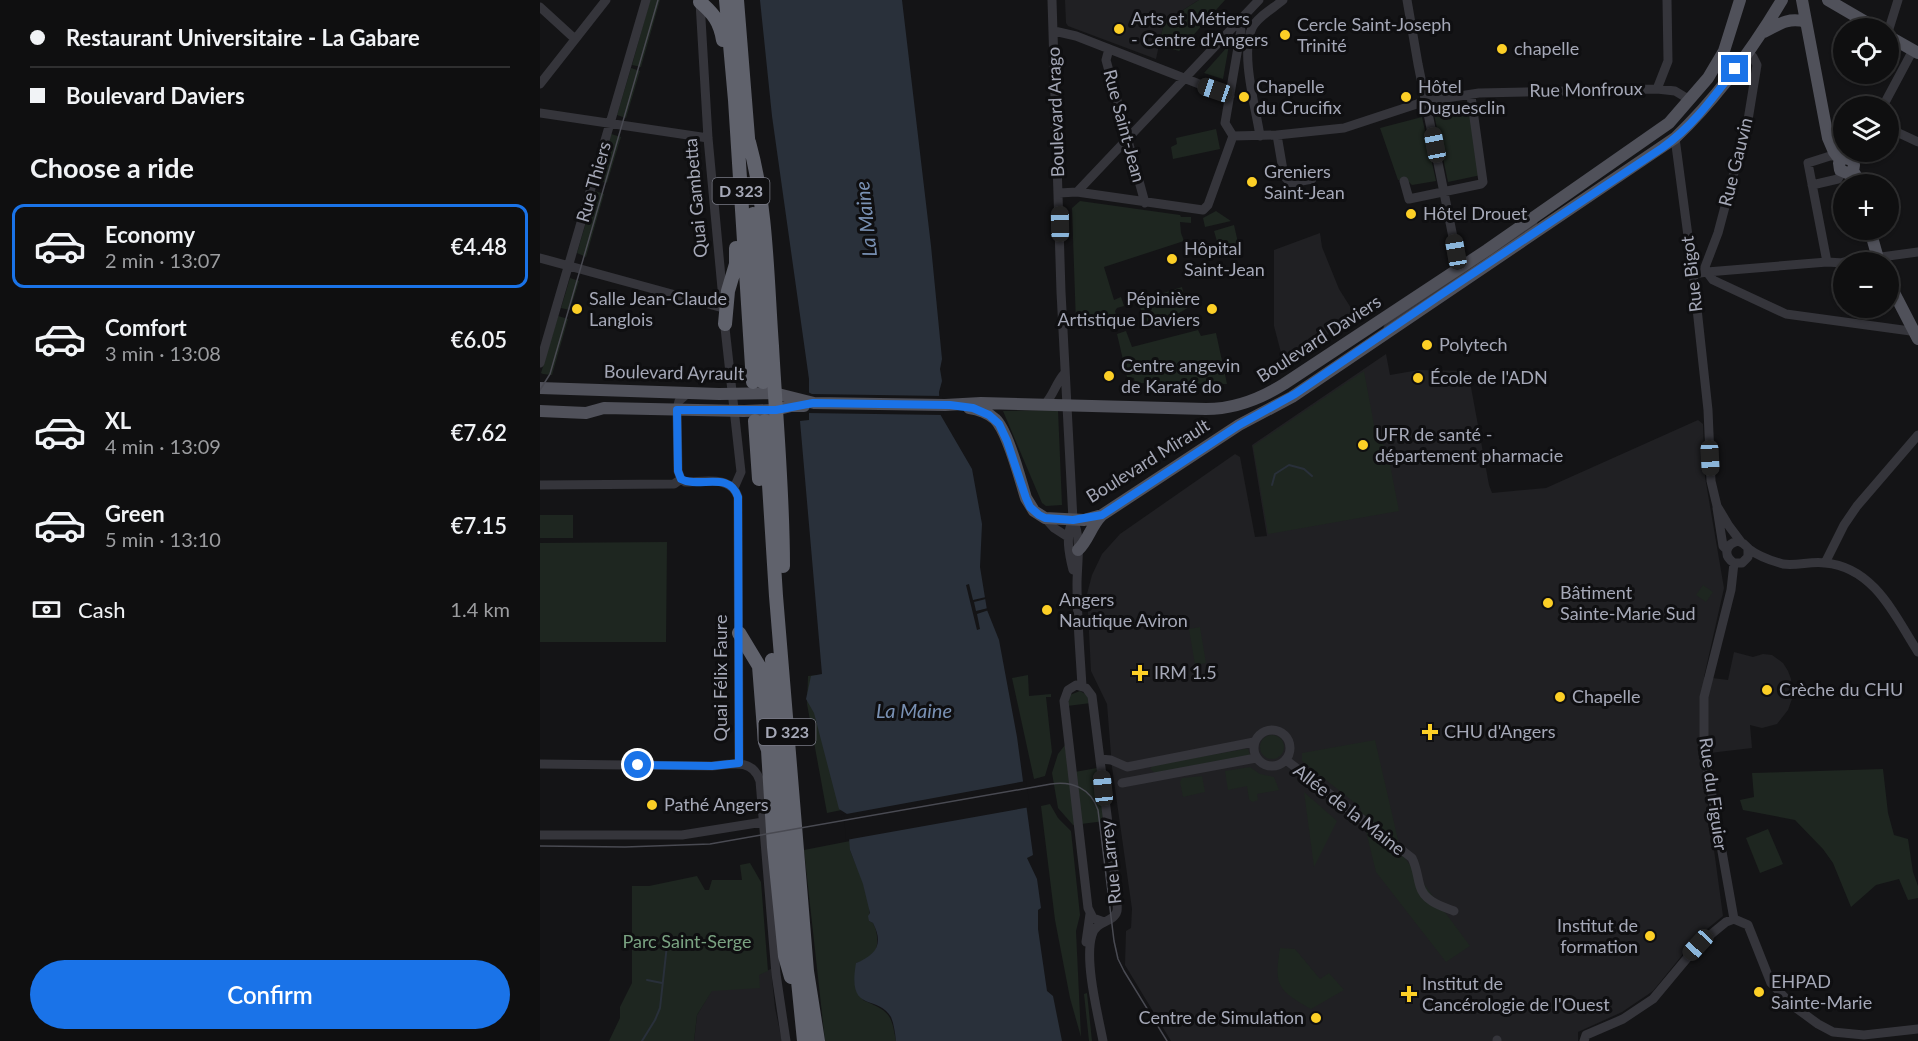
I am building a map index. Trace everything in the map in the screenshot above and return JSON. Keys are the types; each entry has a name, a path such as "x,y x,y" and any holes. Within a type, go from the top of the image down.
{"highway":[{"name":"D 323","path":"726,0 758,382 749,142 736,0"},
{"path":"744,0 747,37 744,73"},
{"path":"700,1 714,14 721,26 733,83"},
{"path":"749,142 758,175 776,410 783,559 783,582 776,596"},
{"path":"725,324 728,291 736,264 735,212 740,177"},
{"name":"D 323","path":"804,1041 777,728 760,421 807,972 818,1041"},
{"path":"739,633 759,666 785,956 801,1016"},
{"path":"768,750 777,728"}],"main road":[{"name":"Boulevard Daviers","path":"948,405 981,403 1214,409 1247,403 1269,393 1462,278 1540,213 1669,123 1708,78 1724,51 1740,0"},
{"name":"Boulevard Daviers","path":"1239,425 1292,397 1462,278 1676,138 1709,103 1748,53 1782,0"},
{"path":"1802,0 1828,138 1833,150"},
{"path":"1828,0 1859,18"},
{"path":"1762,33 1787,20 1796,19 1806,22"},
{"path":"1899,41 1915,51"},
{"path":"1899,301 1917,334"},
{"name":"Boulevard Ayrault","path":"540,388 688,393 774,393 808,403"},
{"path":"808,403 948,405 979,410 995,419 999,424 1030,507 1045,518"},
{"name":"Boulevard Ayrault","path":"540,411 586,413 604,408 776,410 808,403"},
{"name":"Boulevard Mirault","path":"1045,518 1073,520 1102,515 1239,425"},
{"path":"1078,550 1102,515"}],"street":[{"path":"540,84 606,0"},
{"name":"Rue Thiers","path":"540,363 646,0"},
{"name":"Boulevard Arago","path":"1052,0 1066,405"},
{"path":"1260,136 1248,61 1252,28 1283,0"},
{"path":"1407,0 1462,278"},
{"path":"1657,89 1668,61 1666,0"},
{"path":"1893,18 1898,0"},
{"name":"Quai Gambetta","path":"700,1 708,138 723,308 735,411"},
{"path":"1077,192 1237,24 1255,2"},
{"path":"540,7 575,39"},
{"path":"1059,193 1077,192 1199,211 1206,208 1233,136 1225,123 1241,30 1237,24"},
{"path":"1054,31 1076,36 1230,96"},
{"name":"Rue Saint-Jean","path":"1109,49 1106,60 1144,203"},
{"path":"1889,96 1915,51"},
{"name":"Rue Gauvin","path":"1706,272 1705,267 1718,233 1748,120 1756,65 1753,57 1748,53"},
{"name":"Rue Monfroux","path":"1233,136 1277,135 1344,128 1426,101 1475,94 1657,89 1675,91 1690,100"},
{"path":"1404,181 1409,199 1481,184 1484,180 1475,94"},
{"path":"540,113 708,138"},
{"path":"1899,133 1918,142"},
{"path":"1277,135 1284,176 1291,183 1312,179"},
{"name":"Rue Bigot","path":"1676,138 1708,410 1710,470 1717,506"},
{"path":"1827,261 1808,163 1833,157"},
{"path":"1812,185 1838,179 1848,162"},
{"path":"1899,256 1918,252"},
{"path":"540,258 723,308"},
{"path":"1693,274 1833,261"},
{"path":"1706,272 1713,280 1786,314 1917,334"},
{"path":"1045,404 1056,382 1064,374"},
{"path":"688,393 679,401 677,410 678,471 681,479 687,482 720,481 734,488"},
{"name":"Rue Larrey","path":"1066,405 1073,520 1076,526 1078,550 1077,584 1082,686"},
{"name":"Quai Félix Faure","path":"735,411 741,472 734,488 739,501 739,763 749,765 758,774 776,974 786,1041"},
{"path":"1825,563 1844,525 1857,506 1918,435"},
{"path":"540,485 674,484 681,479"},
{"path":"1717,506 1749,552 1743,563 1734,563 1728,559 1727,550 1723,546 1717,506"},
{"path":"1045,518 1054,528 1068,537"},
{"name":"Rue Larrey","path":"1073,520 1068,537 1077,584"},
{"path":"1727,550 1732,543 1745,545 1763,556 1785,564 1825,563 1860,575 1882,594 1918,652"},
{"name":"Rue du Figuier","path":"1734,563 1731,590 1704,697 1704,750 1734,919"},
{"name":"Rue Larrey","path":"1076,685 1089,690 1092,696 1100,759 1117,909 1111,918 1104,922 1096,920 1090,914 1087,903 1064,701 1068,690 1076,685"},
{"path":"1122,783 1256,758 1269,766 1278,765 1286,760 1290,752 1287,737 1280,732 1268,730 1259,735 1254,742 1256,758"},
{"path":"1100,759 1127,766 1254,742"},
{"name":"Allée de la Maine","path":"1286,760 1412,858 1418,869 1420,888 1424,895 1432,902 1454,911"},
{"path":"540,764 712,766 739,763"},
{"path":"540,835 682,835 763,822"},
{"path":"1090,914 1086,936 1103,1041"},
{"path":"1584,1040 1590,1032 1623,1019 1653,999 1698,945 1726,922 1734,919 1748,925 1771,983 1792,1005 1818,1024 1833,1032 1864,1035 1918,1029"},
{"path":"1090,959 1092,933 1104,922"},
{"path":"776,974 785,956"}],"shaded area":[{"name":"Arts et Métiers - Centre d'Angers","path":"1065,0 1199,0 1164,22 1156,59 1068,26"},
{"path":"1320,233 1322,247 1339,289 1356,316 1284,364 1274,326 1274,250"},
{"name":"CHU d'Angers","path":"1386,354 1390,375 1419,370 1468,371 1492,493 1546,488 1698,420 1703,424 1705,477 1724,588 1704,677 1728,680 1734,652 1753,657 1763,654 1772,655 1783,663 1788,671 1793,696 1788,710 1777,724 1762,728 1750,725 1752,748 1701,754 1723,916 1696,938 1653,991 1622,1012 1578,1032 1578,1041 1171,1041 1125,965 1126,931 1131,928 1132,909 1112,767 1107,704 1091,671 1087,594 1092,575 1102,554 1120,534 1235,454 1240,457 1255,537 1267,536 1252,445"},
{"path":"771,969 775,1008 782,1041 694,1041 697,1015 712,990 722,989"}],"green space":[{"path":"650,0 660,0 641,67 632,65"},
{"path":"1199,0 1225,0 1179,51 1159,45 1164,22"},
{"path":"1229,45 1223,79 1204,73"},
{"path":"631,68 640,71 626,118 617,115"},
{"path":"1472,108 1481,175 1448,182 1434,114"},
{"path":"1422,117 1436,181 1412,185 1406,179 1398,180 1380,128"},
{"path":"1216,129 1220,149 1173,159 1171,147 1177,144 1176,138"},
{"path":"611,134 621,137 607,183 598,180"},
{"path":"595,191 604,194 586,257 577,253"},
{"path":"1080,201 1191,217 1191,223 1180,222 1184,241 1104,267 1114,300 1121,297 1124,306 1117,308 1116,315 1076,324 1072,208"},
{"path":"1216,211 1231,221 1205,227 1203,218"},
{"path":"1234,225 1239,247 1220,252 1214,231"},
{"path":"570,278 579,281 570,310 561,308"},
{"path":"1182,287 1184,297 1189,297 1191,306 1172,317 1148,323 1145,321 1138,301"},
{"path":"558,316 568,319 552,375 543,374 541,373"},
{"path":"1198,330 1201,336 1216,333 1227,384 1135,383 1134,378 1127,377 1117,334 1126,331 1132,347"},
{"path":"1364,371 1376,436 1387,449 1399,511 1268,534 1253,446"},
{"path":"1058,410 1062,505 1046,506 1042,503 1003,411"},
{"path":"540,515 573,515 573,538 540,538"},
{"path":"667,542 666,642 540,642 540,543"},
{"path":"1703,585 1713,592 1706,602 1696,595"},
{"path":"1200,627 1206,663 1195,665 1189,629"},
{"path":"818,675 861,806 827,813 807,704 808,676"},
{"path":"1028,675 1029,696 1051,694 1051,697 1046,697 1052,752 1045,776 1034,779 1012,678"},
{"path":"1080,691 1087,695 1091,703 1067,706 1070,695"},
{"path":"1272,735 1281,738 1284,747 1281,756 1272,759 1263,756 1260,747 1263,738"},
{"path":"1375,740 1401,853 1470,946 1446,962 1376,872 1360,807 1302,761 1302,753"},
{"path":"1065,745 1069,773 1097,768 1105,821 1073,825 1058,808 1052,773 1058,754"},
{"path":"1248,749 1250,755 1155,773 1150,769 1153,765"},
{"path":"1250,767 1260,774 1274,777 1279,790 1257,794 1258,800 1252,802 1249,799 1247,786 1228,790 1225,771"},
{"path":"1883,769 1888,813 1894,835 1908,839 1913,872 1918,886 1918,898 1908,900 1899,879 1876,885 1851,907 1833,863 1795,820 1743,810 1740,800 1754,797 1752,773"},
{"path":"1202,776 1205,792 1183,797 1180,782 1182,778"},
{"path":"1304,792 1337,821 1314,867"},
{"path":"1050,804 1058,818 1071,831 1080,915 1076,931 1081,1037 1070,998 1055,920 1041,806"},
{"path":"1768,829 1783,864 1760,873 1746,838"},
{"path":"850,841 850,850 867,894 869,921 873,923 877,936 874,954 856,963 863,1000 887,1014 896,1041 825,1041 804,850"},
{"name":"Parc Saint-Serge","path":"750,863 761,882 768,971 759,975 760,988 712,991 697,1015 694,1041 609,1041 620,1018 620,1007 632,983 632,886 649,886 697,876 705,890 709,890 712,880 742,880 740,865"},
{"path":"1280,948 1295,949 1320,979 1329,973 1344,990 1311,1009 1291,997 1280,985 1278,979"},
{"path":"1087,993 1092,1041 1089,1041 1084,994"}],"water":[{"name":"La Maine","path":"760,0 902,0 942,359 940,414 972,469 982,524 980,567 987,610 999,640 1017,737 1033,855 1027,858 1037,879 1041,908 1038,910 1038,929 1047,991 1053,996 1062,1041 896,1041 891,1017 885,1010 859,997 856,990 854,979 856,963 873,952 878,943 878,937 873,923 869,921 870,913 863,884 850,850 847,814 839,809 814,713 806,699 811,676 822,674 800,421 809,420 809,379 772,116"}],"pier":[{"path":"806,391 812,394 942,396 944,415 806,413"},
{"path":"969,584 973,600 986,597 986,599 974,602 976,611 988,608 989,610 977,614 980,629 977,630 966,585"},
{"path":"1026,781 1030,807 846,840 844,816 841,815"}],"waterway":[{"path":"1272,485 1275,474 1289,465 1304,469 1312,476"},
{"path":"642,1041 660,1008 668,936"},
{"path":"647,980 662,983"}],"tram line":[{"path":"540,390 550,374 658,0"},
{"path":"540,846 625,847 710,844 1051,784 1073,785 1086,791 1098,810 1118,959 1167,1041"}],"place":[{"name":"Arts et Métiers - Centre d'Angers","path":"1119,29"},
{"name":"Cercle Saint-Joseph Trinité","path":"1285,35"},
{"name":"chapelle","path":"1502,49"},
{"name":"Chapelle du Crucifix","path":"1244,97"},
{"name":"Hôtel Duguesclin","path":"1406,97"},
{"name":"Greniers Saint-Jean","path":"1252,182"},
{"name":"Hôtel Drouet","path":"1411,214"},
{"name":"Hôpital Saint-Jean","path":"1172,259"},
{"name":"Salle Jean-Claude Langlois","path":"577,309"},
{"name":"Pépinière Artistique Daviers","path":"1212,309"},
{"name":"Polytech","path":"1427,345"},
{"name":"Centre angevin de Karaté do","path":"1109,376"},
{"name":"École de l'ADN","path":"1418,378"},
{"name":"UFR de santé - département pharmacie","path":"1363,445"},
{"name":"Bâtiment Sainte-Marie Sud","path":"1548,603"},
{"name":"Angers Nautique Aviron","path":"1047,610"},
{"name":"IRM 1.5","path":"1140,673"},
{"name":"Crèche du CHU","path":"1767,690"},
{"name":"Chapelle","path":"1560,697"},
{"name":"CHU d'Angers","path":"1430,732"},
{"name":"Pathé Angers","path":"652,805"},
{"name":"Institut de formation","path":"1650,936"},
{"name":"EHPAD Sainte-Marie","path":"1759,992"},
{"name":"Institut de Cancérologie de l'Ouest","path":"1409,994"},
{"name":"Centre de Simulation","path":"1316,1018"}],"route":[{"path":"638,765 712,766 739,763 739,501 734,488 725,482 687,482 681,479 678,471 677,410 776,410 813,403 950,405 973,408 985,412 999,424 1026,498 1034,511 1045,518 1073,520 1096,518 1239,425 1295,394 1662,148 1692,122 1735,69"}]}
